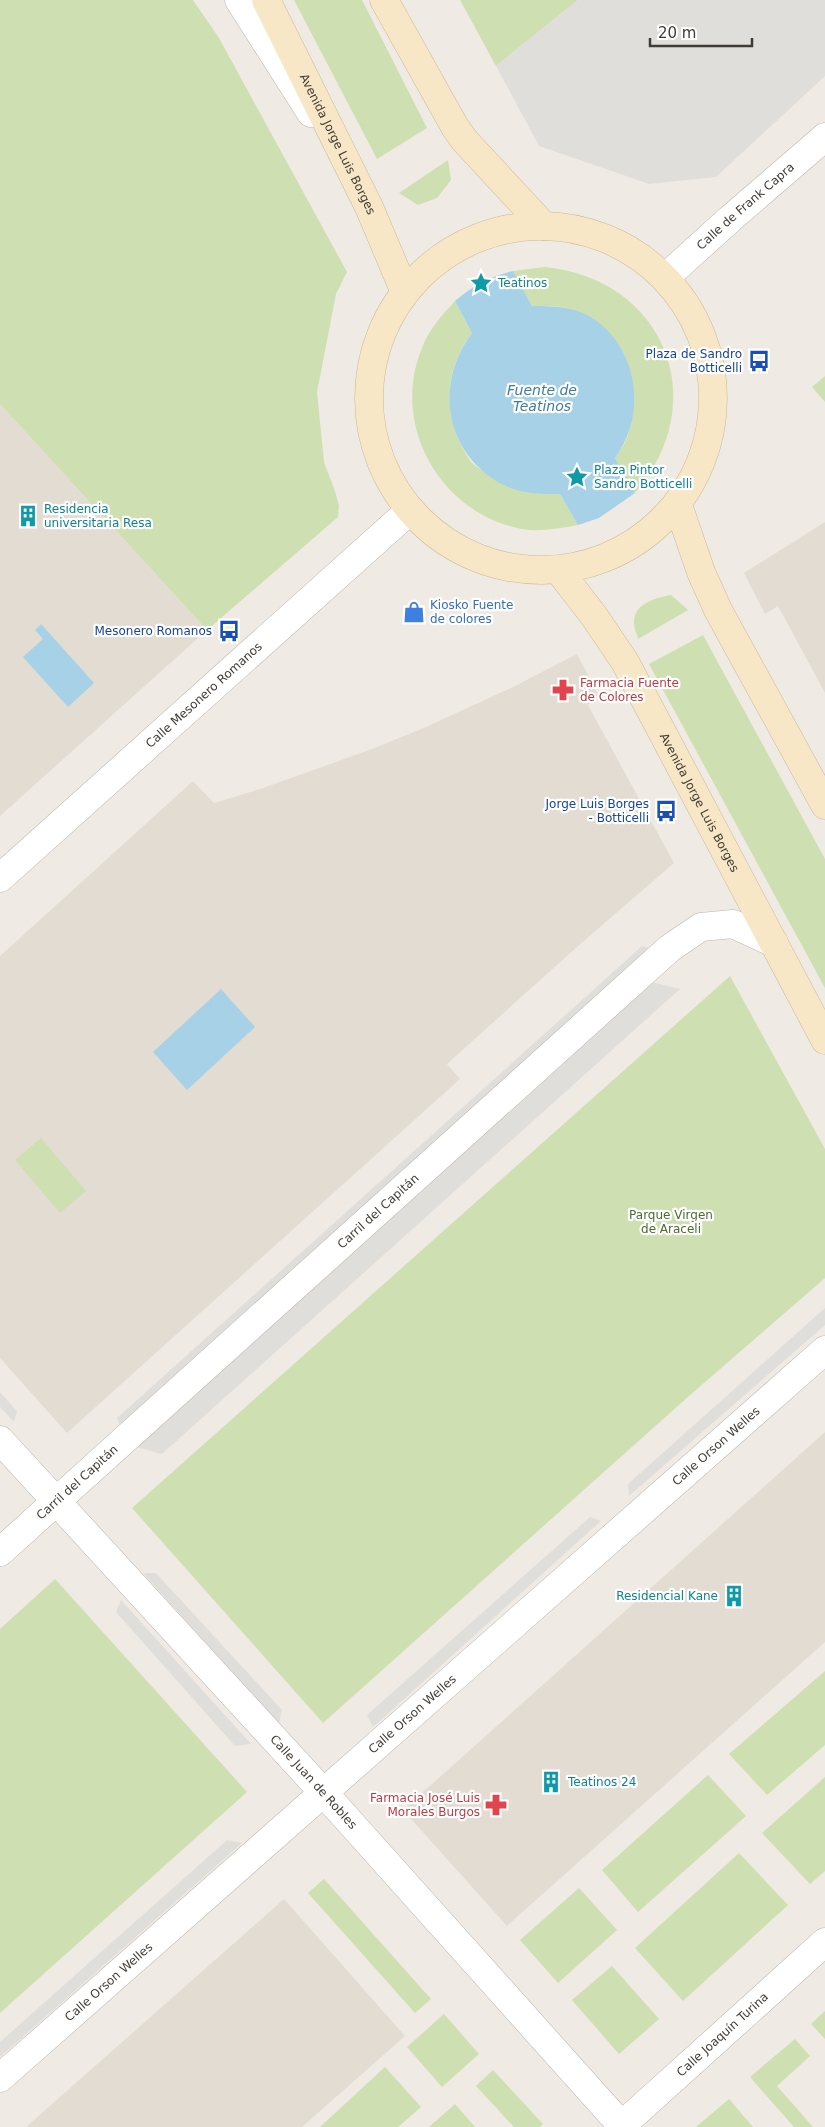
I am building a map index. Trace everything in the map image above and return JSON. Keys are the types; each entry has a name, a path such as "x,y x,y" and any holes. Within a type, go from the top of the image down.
{"main road":[{"name":"Avenida Jorge Luis Borges","path":"266,0 360,190 404,290"},
{"path":"384,0 455,127 465,141 544,226"},
{"path":"544,226 582,231 633,250 668,276 703,338 713,370 713,422 694,480 678,505 645,532 586,563 560,572 498,567 435,536 408,512 381,467 368,409 380,335 404,290 478,236 505,230 544,226"},
{"path":"678,505 701,572 718,610 825,805"},
{"name":"Avenida Jorge Luis Borges","path":"560,572 594,616 625,662 825,1040"}],"street":[{"path":"239,0 360,190"},
{"name":"Calle de Frank Capra","path":"668,276 724,223 825,137"},
{"name":"Calle Mesonero Romanos","path":"0,878 408,512"},
{"name":"Carril del Capitán","path":"0,1552 670,948 700,927 732,924 774,943"},
{"name":"Calle Orson Welles","path":"0,2078 825,1350"},
{"name":"Calle Juan de Robles","path":"0,1440 323,1792 621,2126"},
{"name":"Calle Joaquín Turina","path":"621,2126 825,1942"}],"shaded area":[{"path":"578,0 825,0 825,76 716,177 649,184 539,146 496,66"},
{"path":"0,404 207,630 0,816"},
{"path":"825,522 825,693 778,606 765,614 744,573"},
{"path":"577,654 600,698 588,705 674,863 447,1064 460,1079 67,1433 0,1358 0,956 193,781 214,803 263,788 372,749 426,727 515,686"},
{"path":"642,946 654,949 120,1427 117,1418"},
{"path":"652,982 680,989 162,1454 129,1445"},
{"path":"825,1308 825,1325 629,1496 628,1484"},
{"path":"0,1392 17,1411 14,1422 0,1407"},
{"path":"825,1432 825,1642 507,1926 403,1810"},
{"path":"590,1517 601,1521 373,1727 367,1715"},
{"path":"143,1573 156,1573 282,1710 279,1724"},
{"path":"121,1600 251,1744 235,1746 116,1612"},
{"path":"227,1840 242,1843 0,2057 0,2042"},
{"path":"284,1899 405,2036 302,2127 26,2127"}],"green space":[{"path":"0,0 193,0 219,38 347,272 336,294 317,392 324,462 339,506 338,517 207,630 0,404"},
{"path":"294,0 362,0 427,128 377,159"},
{"path":"460,0 578,0 496,66"},
{"path":"448,160 451,180 437,198 418,205 399,193"},
{"path":"545,267 587,276 621,295 647,320 665,350 673,385 671,421 659,458 635,493 615,458 625,442 631,420 629,375 626,359 611,336 587,316 565,308 532,306 513,271"},
{"path":"455,301 472,333 457,359 452,373 450,388 451,417 461,445 472,463 485,472 536,491 547,494 560,494 578,525 547,530 529,530 498,522 471,508 449,488 431,464 419,437 413,408 414,378 422,348 428,335"},
{"path":"825,376 825,402 812,387"},
{"path":"671,595 688,610 638,639 634,627 637,611 641,606 652,600"},
{"path":"703,635 825,859 825,988 649,664"},
{"name":"Parque Virgen de Araceli","path":"730,976 825,1149 825,1278 689,1396 323,1723 132,1508"},
{"path":"41,1138 86,1191 60,1213 15,1160"},
{"path":"55,1579 247,1792 0,2013 0,1629"},
{"path":"825,1671 825,1745 767,1795 729,1754"},
{"path":"708,1775 746,1816 638,1912 602,1870"},
{"path":"825,1777 825,1871 810,1884 762,1833"},
{"path":"739,1853 788,1905 683,2001 635,1948"},
{"path":"324,1879 431,1999 415,2013 308,1893"},
{"path":"579,1888 617,1930 558,1983 520,1940"},
{"path":"612,1966 659,2019 619,2054 572,2000"},
{"path":"825,2011 825,2039 811,2024"},
{"path":"444,2014 479,2054 442,2087 407,2047"},
{"path":"795,2039 810,2056 777,2086 813,2127 794,2127 750,2077"},
{"path":"385,2067 421,2107 398,2127 320,2127"},
{"path":"493,2070 543,2124 540,2127 514,2127 476,2086"},
{"path":"729,2099 753,2127 696,2127"},
{"path":"455,2104 475,2127 429,2127"}],"water":[{"name":"Fuente de Teatinos","path":"513,271 532,306 575,310 589,316 606,329 618,344 627,362 633,381 632,421 625,440 615,458 635,493 599,518 578,525 560,494 520,491 508,487 487,475 471,459 459,440 452,419 449,398 452,375 460,354 472,333 455,301 482,282"},
{"path":"41,624 94,683 68,707 23,657 43,639 35,630"},
{"path":"221,989 255,1027 187,1090 153,1052"}],"place":[{"name":"Teatinos","path":"481,283"},
{"name":"Plaza de Sandro Botticelli","path":"759,361"},
{"name":"Plaza Pintor Sandro Botticelli","path":"577,477"},
{"name":"Residencia universitaria Resa","path":"28,516"},
{"name":"Kiosko Fuente de colores","path":"414,612"},
{"name":"Mesonero Romanos","path":"229,631"},
{"name":"Farmacia Fuente de Colores","path":"563,690"},
{"name":"Jorge Luis Borges - Botticelli","path":"666,811"},
{"name":"Residencial Kane","path":"734,1596"},
{"name":"Teatinos 24","path":"551,1782"},
{"name":"Farmacia José Luis Morales Burgos","path":"496,1805"}]}
